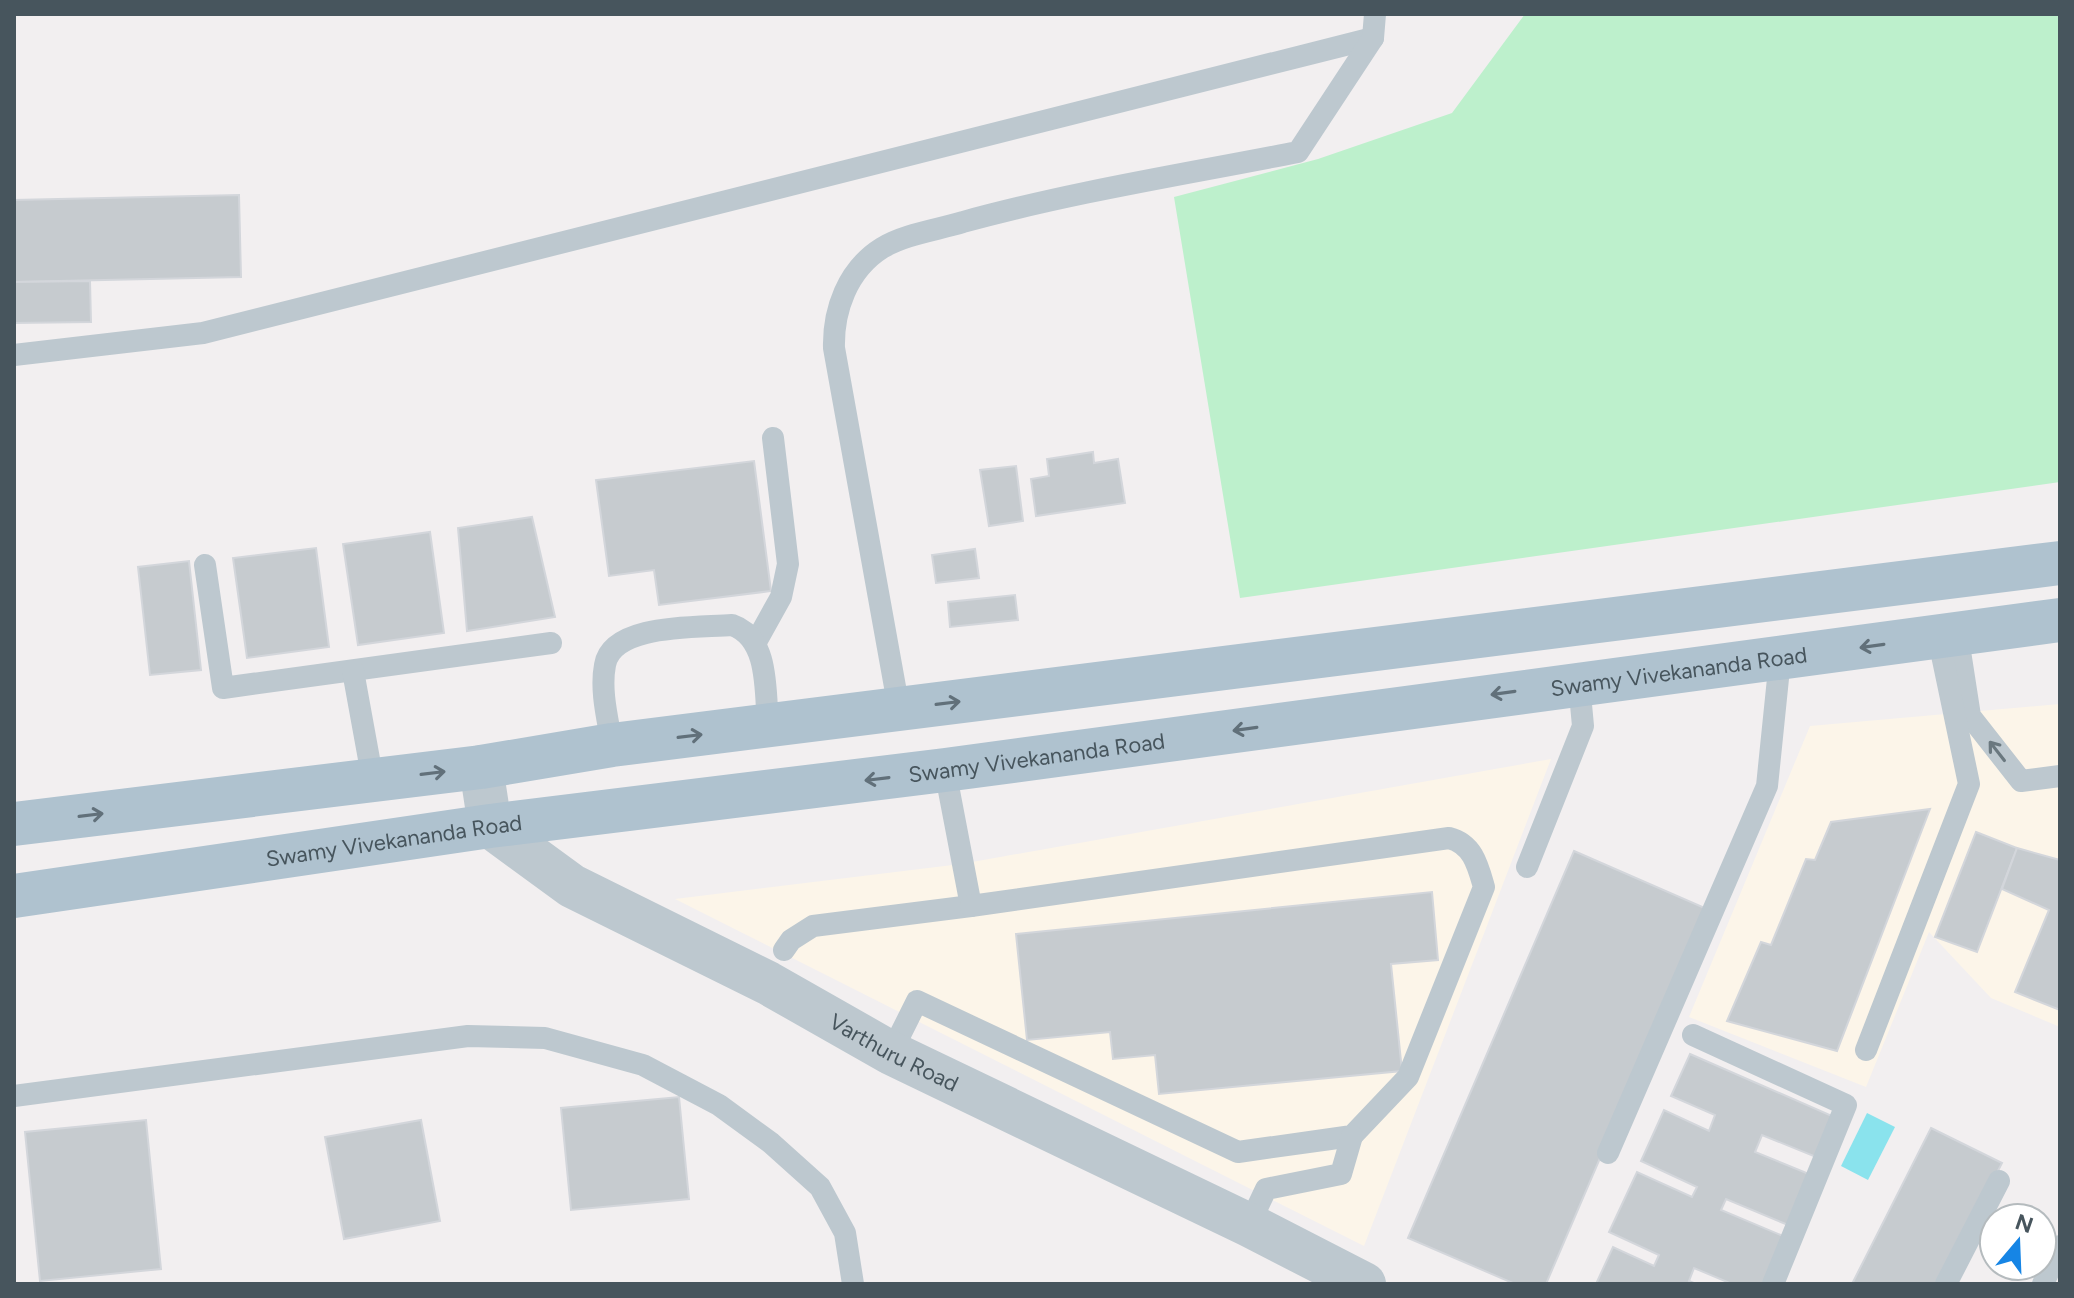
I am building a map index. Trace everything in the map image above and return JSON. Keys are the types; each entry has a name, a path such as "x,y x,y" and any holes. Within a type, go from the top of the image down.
{"main road":[{"path":"14,824 373,781 612,745 2060,563"},
{"name":"Swamy Vivekananda Road","path":"14,896 490,826 945,770 2060,620"}],"street":[{"path":"481,767 490,826"},
{"name":"Varthuru Road","path":"490,826 572,886 768,983 891,1053 1249,1225 1364,1284"}],"lane":[{"path":"899,709 834,348 833,326 850,283 881,248 904,238 1010,209 1298,152 1373,38 1375,14"},
{"path":"14,355 115,346 218,330 1373,38"},
{"path":"756,642 781,597 788,564 773,438"},
{"path":"205,565 223,688 551,643"},
{"path":"612,745 604,691 605,663 616,645 638,633 732,625 744,630 756,642 768,727"},
{"path":"1947,634 1970,716 2021,781 2060,776"},
{"path":"1866,1050 1969,784 1947,634"},
{"path":"1608,1153 1767,786 1780,659"},
{"path":"353,671 373,781"},
{"path":"1527,867 1583,726 1579,683"},
{"path":"945,770 971,906"},
{"path":"784,950 791,940 813,926 1449,838 1460,841 1470,850 1484,887 1408,1077 1352,1136 1341,1174 1266,1189 1249,1225"},
{"path":"891,1053 917,1001 1238,1152 1352,1136"},
{"path":"1693,1035 1846,1105 1773,1284"},
{"path":"14,1096 468,1036 545,1038 643,1065 719,1105 771,1143 820,1187 845,1233 853,1284"},
{"path":"1946,1284 1999,1181"},
{"path":"2043,1284 2060,1246"}],"shaded area":[{"path":"2060,704 2060,1027 1991,998 1929,932 1866,1087 1689,1017 1810,726"},
{"path":"1551,759 1364,1246 675,899 961,864"}],"green space":[{"path":"1525,14 2060,14 2060,482 1240,598 1174,197 1318,159 1452,113"}],"water":[{"path":"1867,1113 1895,1127 1868,1180 1841,1166"}],"building":[{"path":"239,195 241,277 14,282 14,200"},
{"path":"90,281 91,322 14,323 14,282"},
{"path":"1093,452 1094,463 1118,459 1125,503 1036,516 1031,479 1049,476 1047,459"},
{"path":"754,461 771,591 659,605 654,570 609,576 596,480"},
{"path":"1016,466 1023,521 989,526 980,470"},
{"path":"532,517 555,617 467,631 458,528"},
{"path":"430,532 444,633 358,645 343,544"},
{"path":"316,548 329,647 247,658 233,558"},
{"path":"975,549 979,578 936,583 932,555"},
{"path":"189,561 201,670 150,675 138,567"},
{"path":"1015,595 1018,620 950,627 948,602"},
{"path":"1930,809 1837,1051 1727,1021 1761,942 1771,945 1806,859 1815,860 1831,822"},
{"path":"1976,832 2017,848 1977,952 1935,937"},
{"path":"2017,848 2060,860 2060,1010 2015,992 2049,910 2002,889"},
{"path":"1574,851 1707,909 1546,1284 1515,1284 1408,1238"},
{"path":"1432,892 1438,960 1391,964 1402,1071 1159,1094 1155,1055 1113,1059 1110,1032 1027,1040 1016,934"},
{"path":"1690,1054 1832,1116 1816,1157 1762,1135 1755,1152 1809,1174 1788,1225 1726,1199 1721,1210 1783,1236 1764,1284 1732,1284 1694,1268 1689,1281 1696,1284 1596,1284 1613,1247 1654,1266 1659,1255 1609,1232 1637,1172 1692,1197 1697,1187 1641,1161 1664,1110 1709,1131 1715,1115 1671,1096"},
{"path":"679,1097 689,1199 571,1210 561,1108"},
{"path":"146,1120 161,1269 40,1281 25,1132"},
{"path":"421,1120 440,1221 344,1239 325,1137"},
{"path":"1931,1128 2002,1163 1982,1202 1978,1202 1978,1210 1940,1284 1852,1284"}]}
